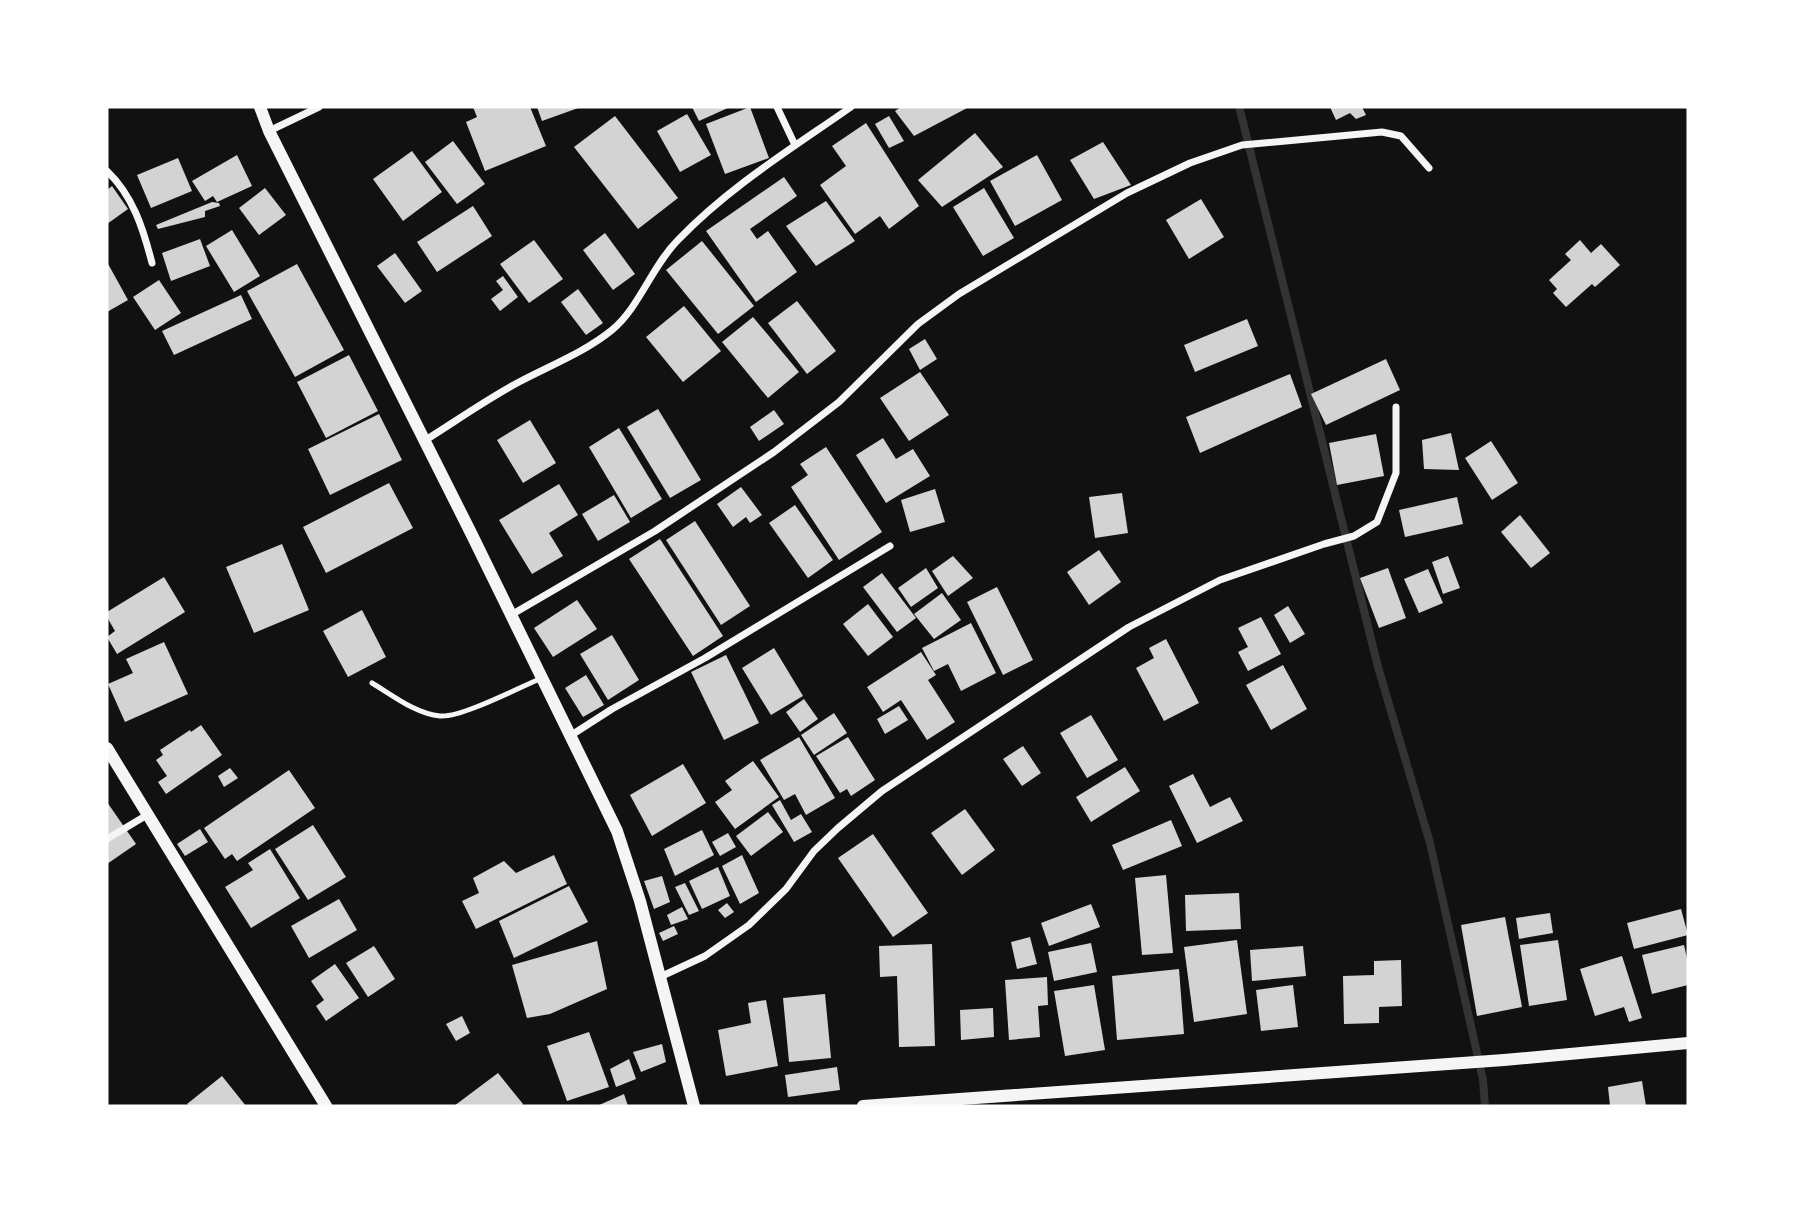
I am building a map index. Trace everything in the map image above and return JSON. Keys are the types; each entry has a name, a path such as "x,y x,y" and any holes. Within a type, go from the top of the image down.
{"street":[{"path":"260,107 269,131 512,615 617,831 640,901 694,1106"},
{"path":"269,131 319,107"},
{"path":"777,107 795,145"},
{"path":"424,441 517,383 587,348 613,329 624,318 653,270 675,242 706,211 851,107"},
{"path":"512,615 655,531 774,452 839,402 918,324 959,294 1127,193 1189,163 1242,145 1382,132 1401,136 1429,168"},
{"path":"107,171 121,184 138,216 152,263"},
{"path":"660,977 705,956 749,925 786,889 814,852 882,791 1129,627 1220,580 1354,536 1377,522 1396,473 1396,407"},
{"path":"570,736 890,546"},
{"path":"107,748 326,1106"},
{"path":"107,839 148,815"},
{"path":"863,1106 1504,1060 1688,1043"}],"lane":[{"path":"372,683 419,709 441,716 457,713 542,678"}],"building":[{"path":"473,107 530,107 546,146 485,171 466,122 477,117"},
{"path":"537,107 581,107 542,121"},
{"path":"692,107 730,107 699,121"},
{"path":"750,107 769,158 725,174 706,124"},
{"path":"901,107 969,107 914,136 895,111"},
{"path":"1330,107 1362,107 1366,115 1356,119 1350,113 1336,120"},
{"path":"687,114 711,155 680,172 657,131"},
{"path":"615,116 678,198 638,229 574,147"},
{"path":"889,116 904,141 889,148 875,124"},
{"path":"866,123 919,206 889,229 880,216 855,234 820,185 846,166 832,146"},
{"path":"975,133 1003,167 942,207 918,180"},
{"path":"453,141 485,184 457,204 425,162"},
{"path":"1103,142 1131,185 1094,199 1070,160"},
{"path":"412,151 442,192 403,221 373,179"},
{"path":"237,155 252,186 217,202 213,196 205,201 192,181"},
{"path":"1037,155 1062,200 1015,226 990,181"},
{"path":"178,158 192,191 151,208 137,175"},
{"path":"784,177 797,196 750,229 757,239 768,231 797,272 756,302 706,231"},
{"path":"112,186 128,209 107,224 107,190"},
{"path":"265,188 286,215 259,235 239,208"},
{"path":"984,188 1014,238 983,256 953,207"},
{"path":"1201,199 1224,237 1189,259 1166,220"},
{"path":"826,201 855,241 816,266 786,226"},
{"path":"212,202 219,203 220,206 205,211 205,217 158,229 156,225"},
{"path":"473,206 492,236 437,272 417,242"},
{"path":"232,230 260,276 234,292 206,246"},
{"path":"605,233 635,274 613,290 583,250"},
{"path":"200,239 210,266 171,281 162,253"},
{"path":"534,240 563,279 529,303 500,264"},
{"path":"1580,240 1591,253 1601,244 1620,265 1595,287 1592,284 1566,307 1553,293 1557,289 1549,280 1571,260 1565,254"},
{"path":"702,241 754,306 718,334 666,270"},
{"path":"395,253 422,291 405,303 377,266"},
{"path":"107,262 128,300 107,312"},
{"path":"297,264 344,350 295,377 247,291"},
{"path":"503,276 518,297 500,311 491,299 503,290 496,281"},
{"path":"159,280 181,313 155,330 133,297"},
{"path":"578,289 603,323 586,335 561,302"},
{"path":"241,295 252,319 174,355 162,331"},
{"path":"797,301 836,351 807,374 768,323"},
{"path":"684,306 721,351 683,382 646,337"},
{"path":"753,317 799,372 768,398 722,342"},
{"path":"1247,319 1258,346 1195,372 1184,345"},
{"path":"925,339 937,359 920,370 909,349"},
{"path":"349,355 378,411 326,438 297,382"},
{"path":"1386,359 1400,390 1326,425 1311,394"},
{"path":"920,372 949,415 909,441 880,398"},
{"path":"1290,374 1302,407 1200,453 1186,417"},
{"path":"658,409 701,480 670,498 627,427"},
{"path":"774,410 784,424 759,441 750,427"},
{"path":"379,414 402,460 330,495 308,449"},
{"path":"530,420 556,463 523,483 497,440"},
{"path":"619,428 662,499 631,518 589,447"},
{"path":"1451,433 1459,470 1424,469 1422,440"},
{"path":"1376,434 1384,476 1337,485 1329,443"},
{"path":"883,438 896,459 913,449 930,476 886,503 856,455"},
{"path":"1491,441 1518,483 1492,500 1465,458"},
{"path":"826,447 882,532 839,560 791,487 808,475 800,464"},
{"path":"389,483 413,528 326,573 303,527"},
{"path":"559,484 578,515 549,533 563,556 532,574 499,520"},
{"path":"741,487 762,515 750,523 746,517 733,527 717,504"},
{"path":"935,489 945,522 910,532 901,500"},
{"path":"1122,493 1128,533 1095,538 1089,497"},
{"path":"614,495 630,522 598,541 582,514"},
{"path":"1457,497 1463,524 1405,537 1399,510"},
{"path":"795,505 833,560 808,578 769,523"},
{"path":"1520,515 1550,553 1531,568 1501,532"},
{"path":"695,521 750,606 721,625 666,540"},
{"path":"660,539 723,636 693,656 629,559"},
{"path":"282,544 309,610 254,633 226,567"},
{"path":"1099,550 1121,582 1089,605 1067,572"},
{"path":"953,556 973,578 948,596 932,571"},
{"path":"1448,556 1460,588 1443,594 1432,562"},
{"path":"926,568 938,588 911,607 898,588"},
{"path":"1388,568 1406,618 1379,628 1360,578"},
{"path":"1428,569 1443,603 1419,613 1404,579"},
{"path":"882,573 916,618 897,632 863,587"},
{"path":"164,577 185,612 117,654 107,637 115,631 107,612"},
{"path":"997,587 1033,660 1003,675 967,602"},
{"path":"942,593 961,620 934,639 914,614"},
{"path":"577,600 597,629 553,657 534,628"},
{"path":"868,604 893,637 868,656 843,624"},
{"path":"1288,606 1305,634 1290,643 1274,615"},
{"path":"362,610 386,657 348,677 323,631"},
{"path":"1261,617 1281,654 1248,671 1238,652 1248,647 1238,628"},
{"path":"971,623 996,673 961,691 948,664 934,671 922,648"},
{"path":"612,635 639,680 608,700 580,654"},
{"path":"1166,639 1199,703 1164,721 1136,668 1154,658 1149,648"},
{"path":"164,642 188,694 125,722 108,684 133,673 126,659"},
{"path":"774,648 803,696 771,715 742,668"},
{"path":"921,652 936,675 928,680 955,722 927,740 901,700 883,712 867,687"},
{"path":"726,655 759,723 724,740 691,672"},
{"path":"1283,665 1307,709 1271,730 1246,685"},
{"path":"586,675 604,705 583,717 565,688"},
{"path":"804,699 818,719 800,732 786,712"},
{"path":"899,706 908,720 885,734 877,719"},
{"path":"834,713 847,733 814,755 801,735"},
{"path":"1091,715 1118,760 1087,778 1060,733"},
{"path":"201,725 222,755 166,794 158,782 167,776 156,760 163,755 160,750"},
{"path":"799,737 835,798 806,815 795,794 784,800 760,760"},
{"path":"848,737 875,780 851,796 847,789 840,793 816,756"},
{"path":"1023,746 1041,773 1022,786 1003,759"},
{"path":"753,761 779,797 735,829 715,802 732,790 725,781"},
{"path":"683,764 706,803 652,836 630,795"},
{"path":"1125,767 1140,791 1091,822 1076,797"},
{"path":"230,768 238,778 224,787 218,776"},
{"path":"289,770 315,808 237,861 232,854 225,859 204,828"},
{"path":"1193,774 1210,807 1230,797 1243,821 1197,843 1169,786"},
{"path":"780,800 791,820 801,814 812,832 794,842 772,805"},
{"path":"107,802 136,844 107,864"},
{"path":"965,809 995,850 962,875 931,833"},
{"path":"768,812 783,832 751,856 736,836"},
{"path":"1171,820 1182,846 1123,870 1112,845"},
{"path":"313,825 346,877 308,900 275,849"},
{"path":"200,829 208,842 185,856 177,844"},
{"path":"702,830 714,855 675,876 664,849"},
{"path":"728,833 736,847 720,856 712,842"},
{"path":"873,834 928,913 893,937 838,858"},
{"path":"270,849 300,898 251,928 225,887 253,870 248,863"},
{"path":"554,855 567,884 476,929 462,901 479,893 473,878 504,861 516,873"},
{"path":"742,855 759,893 740,904 722,866"},
{"path":"718,867 730,896 702,909 689,881"},
{"path":"1166,875 1173,953 1142,955 1135,878"},
{"path":"662,876 670,902 654,909 644,881"},
{"path":"685,883 699,911 689,915 675,887"},
{"path":"569,886 588,922 514,958 499,921"},
{"path":"1239,893 1241,929 1186,931 1185,895"},
{"path":"339,899 357,930 309,958 291,926"},
{"path":"727,903 734,912 725,918 718,910"},
{"path":"1091,904 1100,927 1049,946 1041,923"},
{"path":"682,907 688,919 671,925 667,915"},
{"path":"1681,909 1688,935 1634,949 1627,923"},
{"path":"1550,913 1553,933 1519,939 1516,918"},
{"path":"1505,917 1522,1007 1477,1016 1461,925"},
{"path":"674,926 678,934 663,941 659,933"},
{"path":"1030,937 1037,964 1017,969 1011,942"},
{"path":"1237,940 1247,1014 1194,1022 1184,947"},
{"path":"1558,940 1567,1000 1529,1006 1520,945"},
{"path":"597,941 607,989 550,1014 527,1018 512,965"},
{"path":"1091,943 1097,972 1054,981 1048,952"},
{"path":"932,944 935,1046 899,1047 897,976 880,977 879,946"},
{"path":"1684,945 1688,963 1688,985 1652,994 1642,955"},
{"path":"374,946 395,979 368,997 346,963"},
{"path":"1303,946 1306,976 1252,981 1250,950"},
{"path":"1622,956 1642,1018 1629,1022 1624,1007 1595,1016 1580,969"},
{"path":"1401,960 1402,1006 1379,1007 1379,1023 1344,1024 1343,976 1374,975 1374,961"},
{"path":"335,964 359,998 326,1021 316,1006 324,1000 311,981"},
{"path":"1179,969 1184,1034 1117,1040 1112,976"},
{"path":"1047,977 1048,1005 1038,1006 1040,1037 1009,1040 1005,980"},
{"path":"1094,985 1105,1050 1065,1056 1054,991"},
{"path":"1293,985 1298,1027 1261,1031 1256,990"},
{"path":"825,994 831,1058 789,1062 783,998"},
{"path":"766,1000 778,1066 726,1076 718,1030 751,1023 748,1003"},
{"path":"993,1008 994,1037 961,1040 960,1010"},
{"path":"462,1016 470,1033 456,1041 446,1024"},
{"path":"589,1032 609,1087 567,1101 547,1046"},
{"path":"662,1044 666,1062 641,1072 633,1052"},
{"path":"629,1059 636,1079 616,1087 610,1069"},
{"path":"837,1067 840,1090 788,1097 785,1075"},
{"path":"498,1073 523,1104 521,1106 454,1106"},
{"path":"222,1076 246,1106 187,1104"},
{"path":"1642,1081 1646,1106 1610,1106 1608,1087"},
{"path":"624,1094 628,1106 597,1106"}],"waterway":[{"path":"1240,110 1378,667 1430,843 1483,1080 1485,1106"}]}
